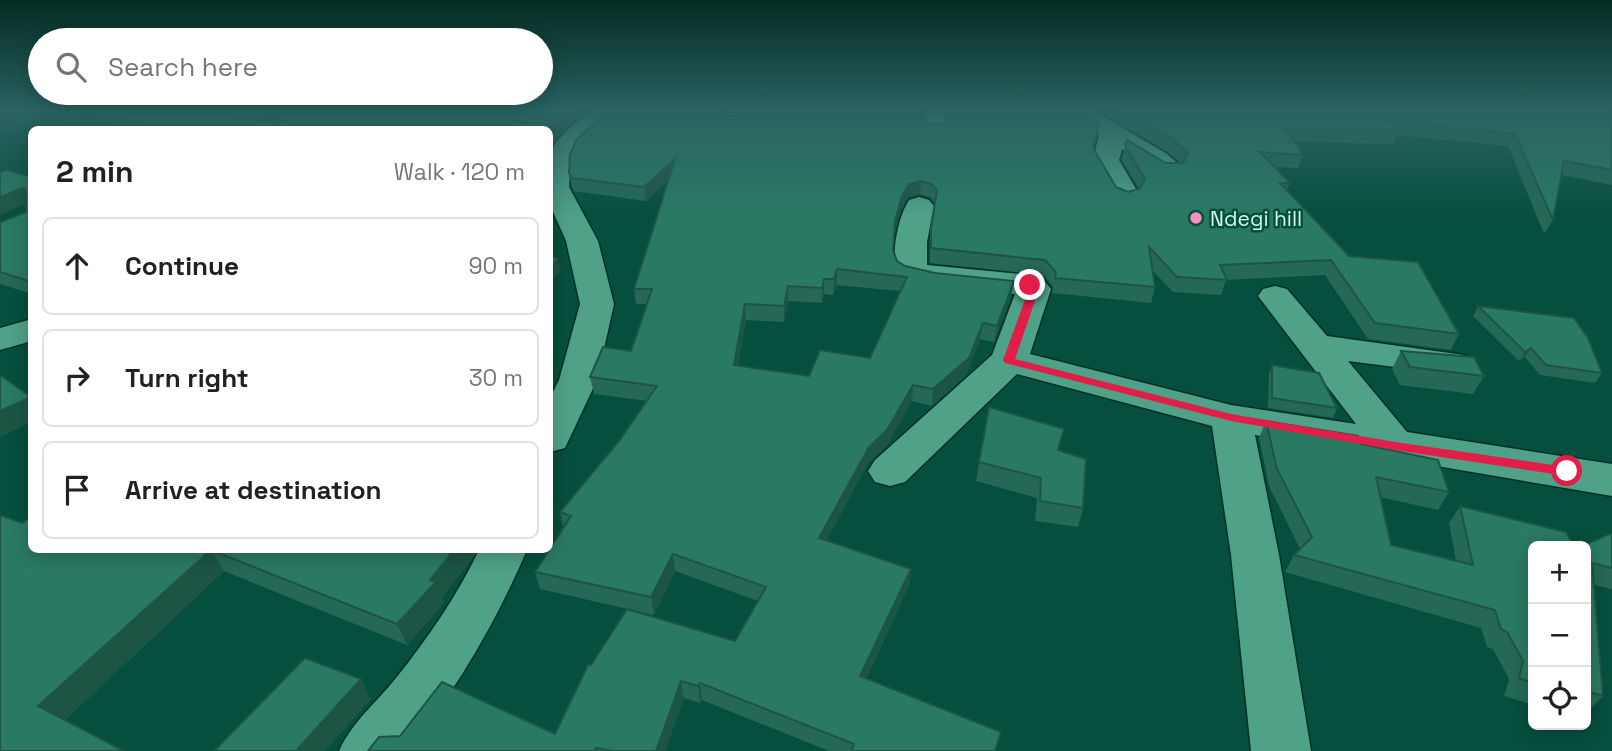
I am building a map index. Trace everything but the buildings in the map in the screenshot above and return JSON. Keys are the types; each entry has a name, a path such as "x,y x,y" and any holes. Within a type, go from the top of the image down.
{"street":[{"path":"553,432 578,380 597,304 582,241 555,187 557,167 566,146"},
{"path":"1109,146 1106,160 1125,194"},
{"path":"1134,146 1169,168"},
{"path":"890,471 1009,360 1034,289 1030,285 925,275 911,270 911,242 919,206"},
{"path":"1275,296 1395,446"},
{"path":"0,339 28,331"},
{"path":"1315,346 1458,363"},
{"path":"1009,360 1231,418 1612,480"},
{"path":"1231,418 1255,555 1281,751"},
{"path":"369,751 386,734 450,647 501,553"}],"place":[{"name":"Ndegi hill","path":"1196,218"}],"route":[{"path":"1030,285 1034,289 1020,322 1009,360 1231,418 1395,446 1567,471"}]}
